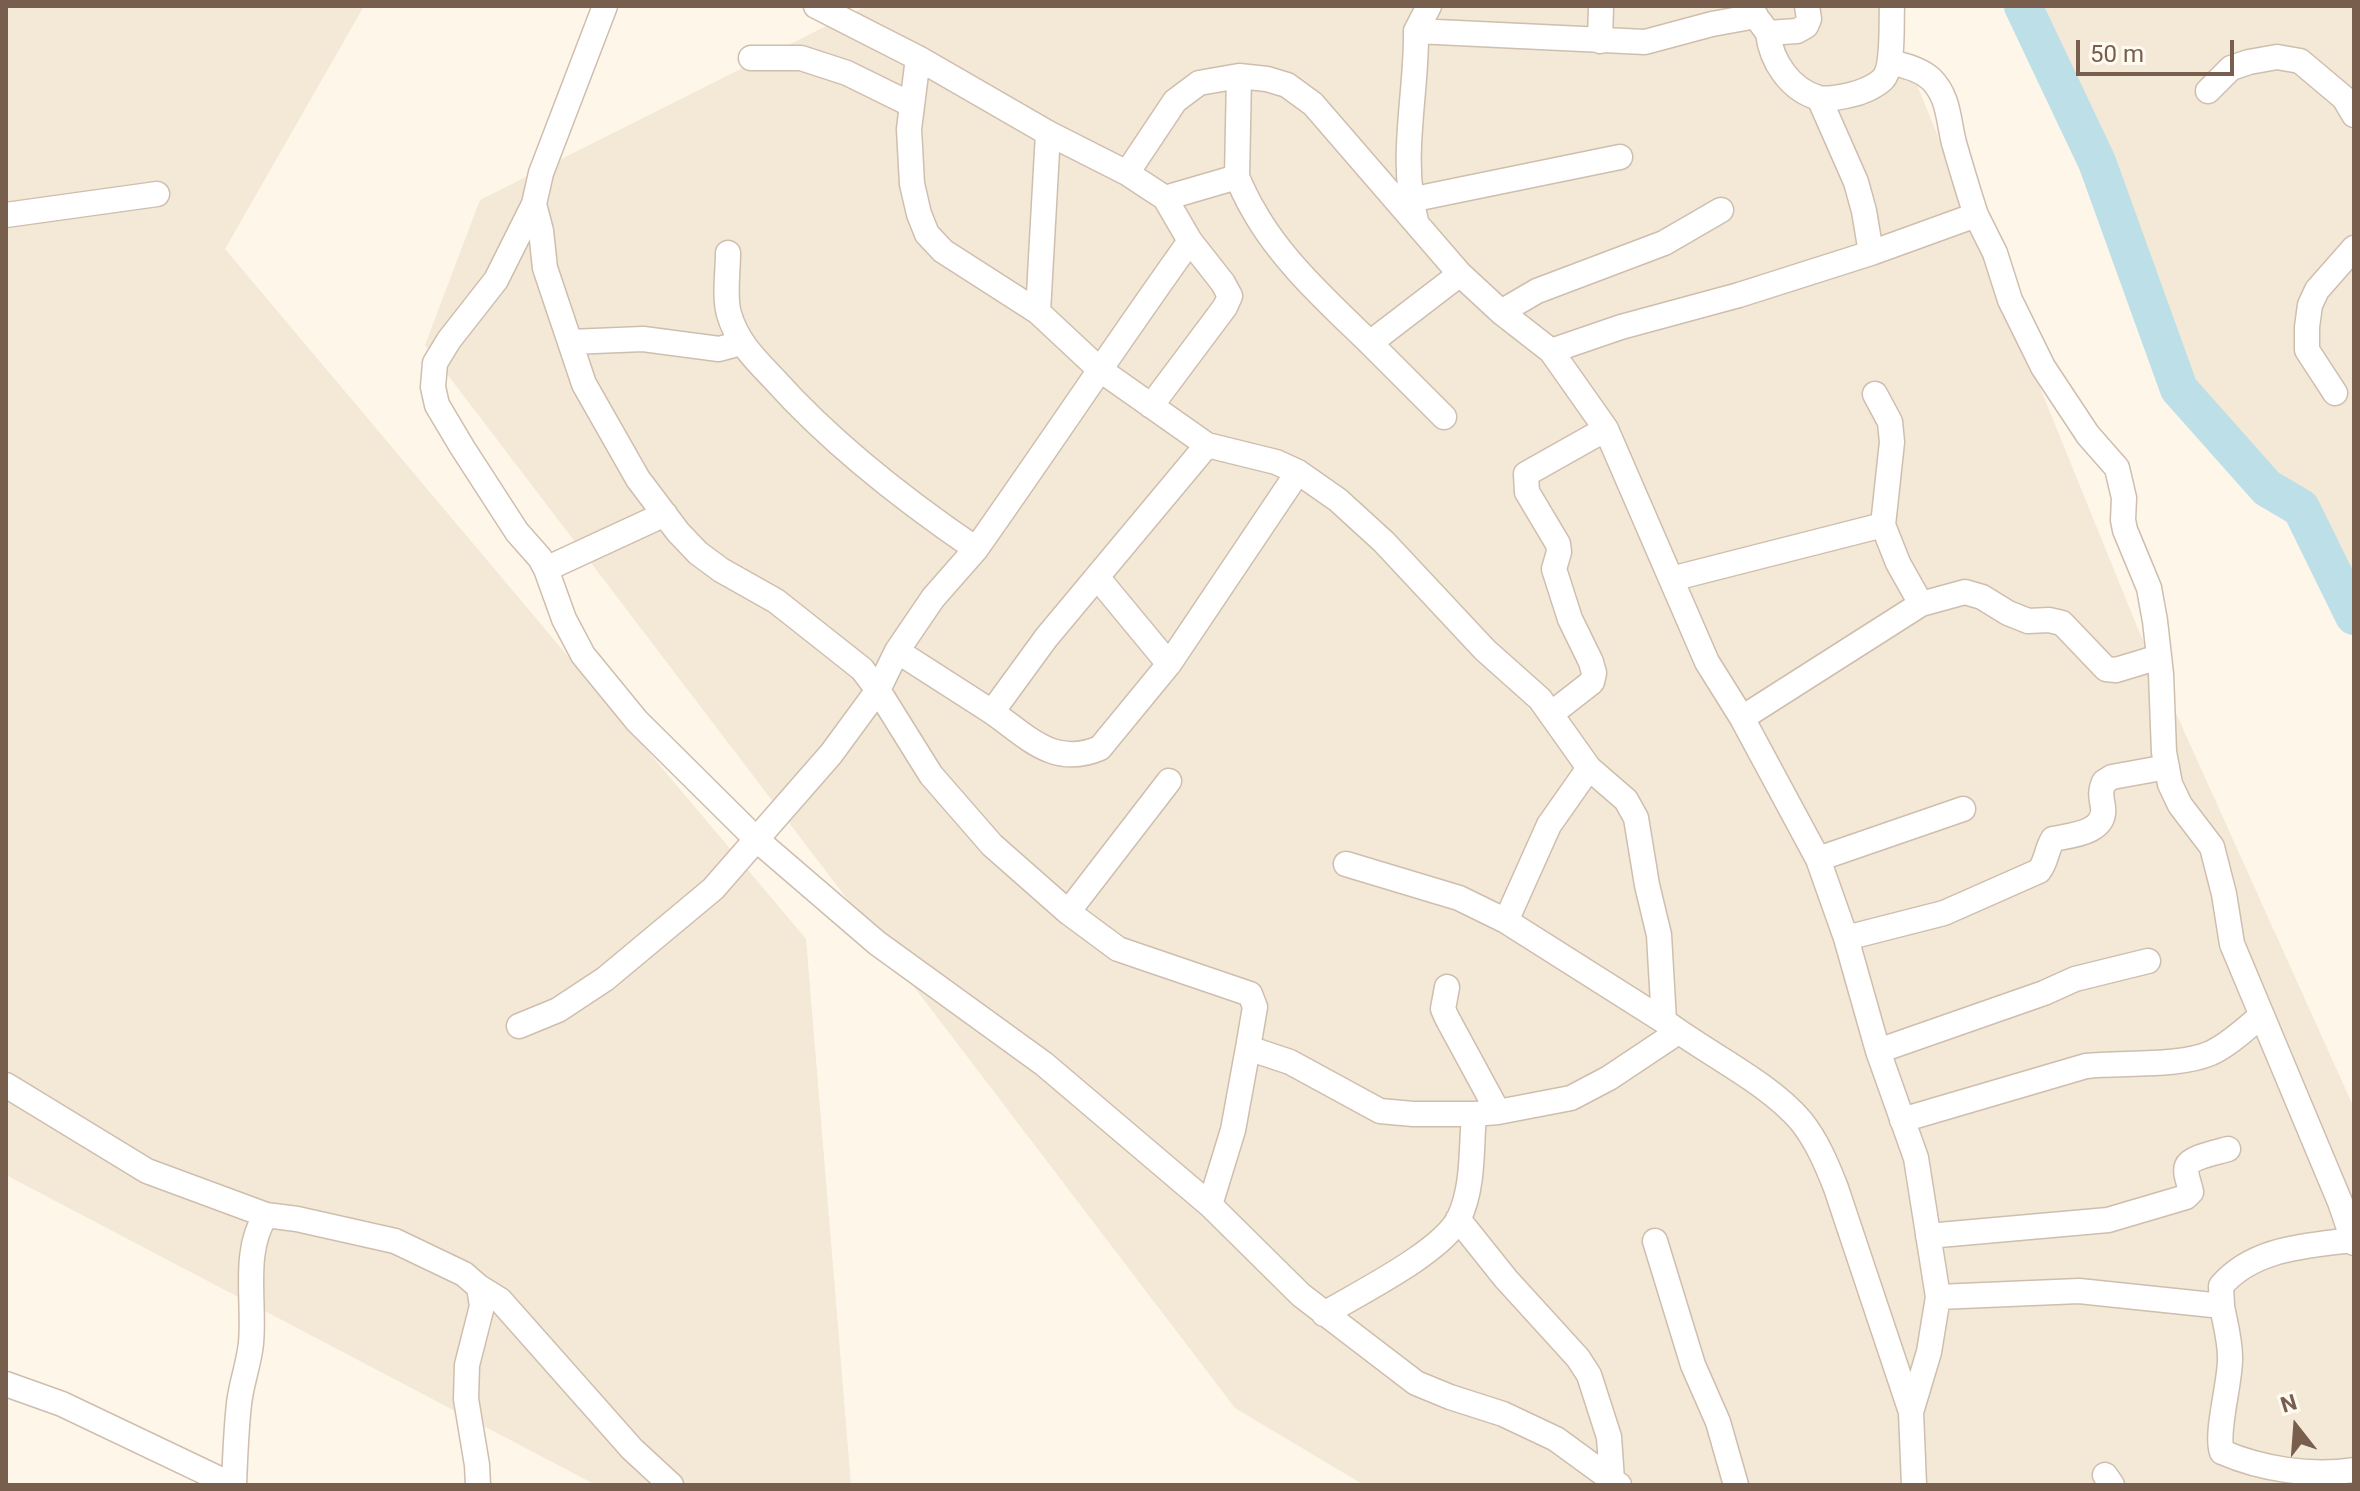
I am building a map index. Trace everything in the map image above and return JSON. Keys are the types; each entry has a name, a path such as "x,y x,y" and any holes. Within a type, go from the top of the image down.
{"street":[{"path":"605,6 546,160 534,204 496,280 435,363 433,387 437,405 462,447 517,532 540,558 564,619 583,655 637,721 756,839 877,943 1044,1064 1210,1205 1324,1314 1416,1383 1503,1414 1556,1439 1616,1482"},
{"path":"816,6 918,58 1048,133 1127,173 1165,198 1190,241 1230,296 1151,406"},
{"path":"1413,210 1408,147 1417,58 1416,31 1429,6"},
{"path":"1600,41 1601,6"},
{"path":"1416,31 1645,42 1712,24 1757,18 1797,31 1806,26 1809,19 1807,6"},
{"path":"1757,18 1779,66 1796,86 1819,98 1833,98 1859,93 1883,78 1891,62 1892,6"},
{"path":"2208,91 2231,68 2277,57 2300,61 2344,98 2354,115"},
{"path":"751,58 801,58 847,73 912,105"},
{"path":"918,58 909,129 912,184 927,234 943,251 1038,312 1099,369 1207,445 1276,462 1298,472 1338,500 1384,542 1485,650 1540,699 1589,768 1626,800 1636,818 1659,935 1671,1026"},
{"path":"1891,62 1929,76 1940,90 1946,102 1976,215 1995,253 2021,325 2043,367 2088,435 2117,468 2124,498 2125,530 2149,588 2159,657 2164,752 2170,784 2180,805 2212,847 2232,944 2340,1202 2353,1242 2294,1248 2254,1259 2232,1273 2221,1286 2230,1356 2219,1442 2222,1452 2290,1471 2354,1470"},
{"path":"1239,76 1237,177 1254,213 1330,305 1444,417"},
{"path":"1127,173 1175,101 1199,83 1239,76 1287,85 1313,104 1413,210 1460,274 1501,312 1551,351 1606,429 1707,662 1742,718 1818,859 1846,938 1878,1051 1916,1158 1938,1297 1929,1352 1911,1412"},
{"path":"1819,98 1856,182 1871,253"},
{"path":"1038,312 1048,133"},
{"path":"1413,210 1620,157"},
{"path":"1165,198 1237,177"},
{"path":"6,215 157,194"},
{"path":"534,204 545,268 584,384 638,479 698,553 721,570 776,601 862,669 931,775 992,845 1068,912 1118,949 1250,994 1255,1007 1233,1130 1210,1205"},
{"path":"1501,312 1537,291 1664,243 1721,210"},
{"path":"1551,351 1621,327 1739,295 1871,253 1976,215"},
{"path":"519,1026 558,1010 605,979 713,889 831,754 878,690 897,651 933,598 976,549 1190,241"},
{"path":"2335,393 2307,350 2307,327 2310,305 2317,290 2354,248"},
{"path":"728,253 728,311 741,343 795,403 856,458 913,506 976,549"},
{"path":"1370,343 1460,274"},
{"path":"570,342 643,339 719,349 741,343"},
{"path":"1875,394 1890,422 1892,442 1883,525 1898,563 1921,604"},
{"path":"1551,714 1592,682 1594,673 1570,619 1554,569 1558,544 1527,492 1526,474 1606,429"},
{"path":"992,712 1046,638 1207,445"},
{"path":"897,651 1049,752 1086,754 1100,748 1169,664 1298,472"},
{"path":"546,569 665,514"},
{"path":"1671,579 1883,525"},
{"path":"1097,577 1169,664"},
{"path":"1742,718 1921,604 1965,592 1982,597 2028,621 2062,623 2106,669 2116,670 2159,657"},
{"path":"1846,938 1944,913 2039,871 2046,862 2053,839 2088,831 2098,825 2104,811 2099,793 2104,782 2112,777 2167,767"},
{"path":"1506,921 1549,825 1589,768"},
{"path":"1068,912 1169,781"},
{"path":"1818,859 1963,809"},
{"path":"1346,864 1459,898 1506,921 1776,1097 1802,1122 1824,1157 1911,1412 1914,1485"},
{"path":"1878,1051 2044,993 2075,979 2148,961"},
{"path":"1324,1314 1425,1253 1442,1240 1458,1219 1467,1195 1486,1113 1443,1009 1447,987"},
{"path":"1902,1120 2086,1066 2159,1063 2208,1054 2229,1043 2261,1016"},
{"path":"1248,1048 1290,1062 1380,1111 1486,1113 1571,1098 1609,1078 1671,1026"},
{"path":"6,1085 147,1171 266,1215 395,1241 464,1274 500,1300 632,1449 671,1485"},
{"path":"1928,1236 2108,1220 2186,1197 2191,1192 2186,1168 2188,1163 2228,1149"},
{"path":"6,1384 62,1404 233,1485 239,1402 251,1345 255,1237 266,1215"},
{"path":"1458,1219 1506,1279 1578,1358 1589,1375 1609,1437 1616,1482"},
{"path":"1655,1241 1693,1365 1718,1422 1736,1485"},
{"path":"478,1485 466,1399 467,1365 482,1306 479,1287"},
{"path":"1938,1297 2079,1291 2222,1306"}],"shaded area":[{"path":"6,6 364,6 225,249 806,939 851,1485 596,1485 6,1175"},
{"path":"866,6 1885,6 2138,629 2354,1108 2354,1485 1364,1485 1235,1408 425,345 480,200"},
{"path":"2026,6 2354,6 2354,616 2301,508 2267,488 2179,389 2097,162"}],"waterway":[{"path":"2023,6 2097,162 2179,389 2267,488 2301,508 2354,616"}]}
